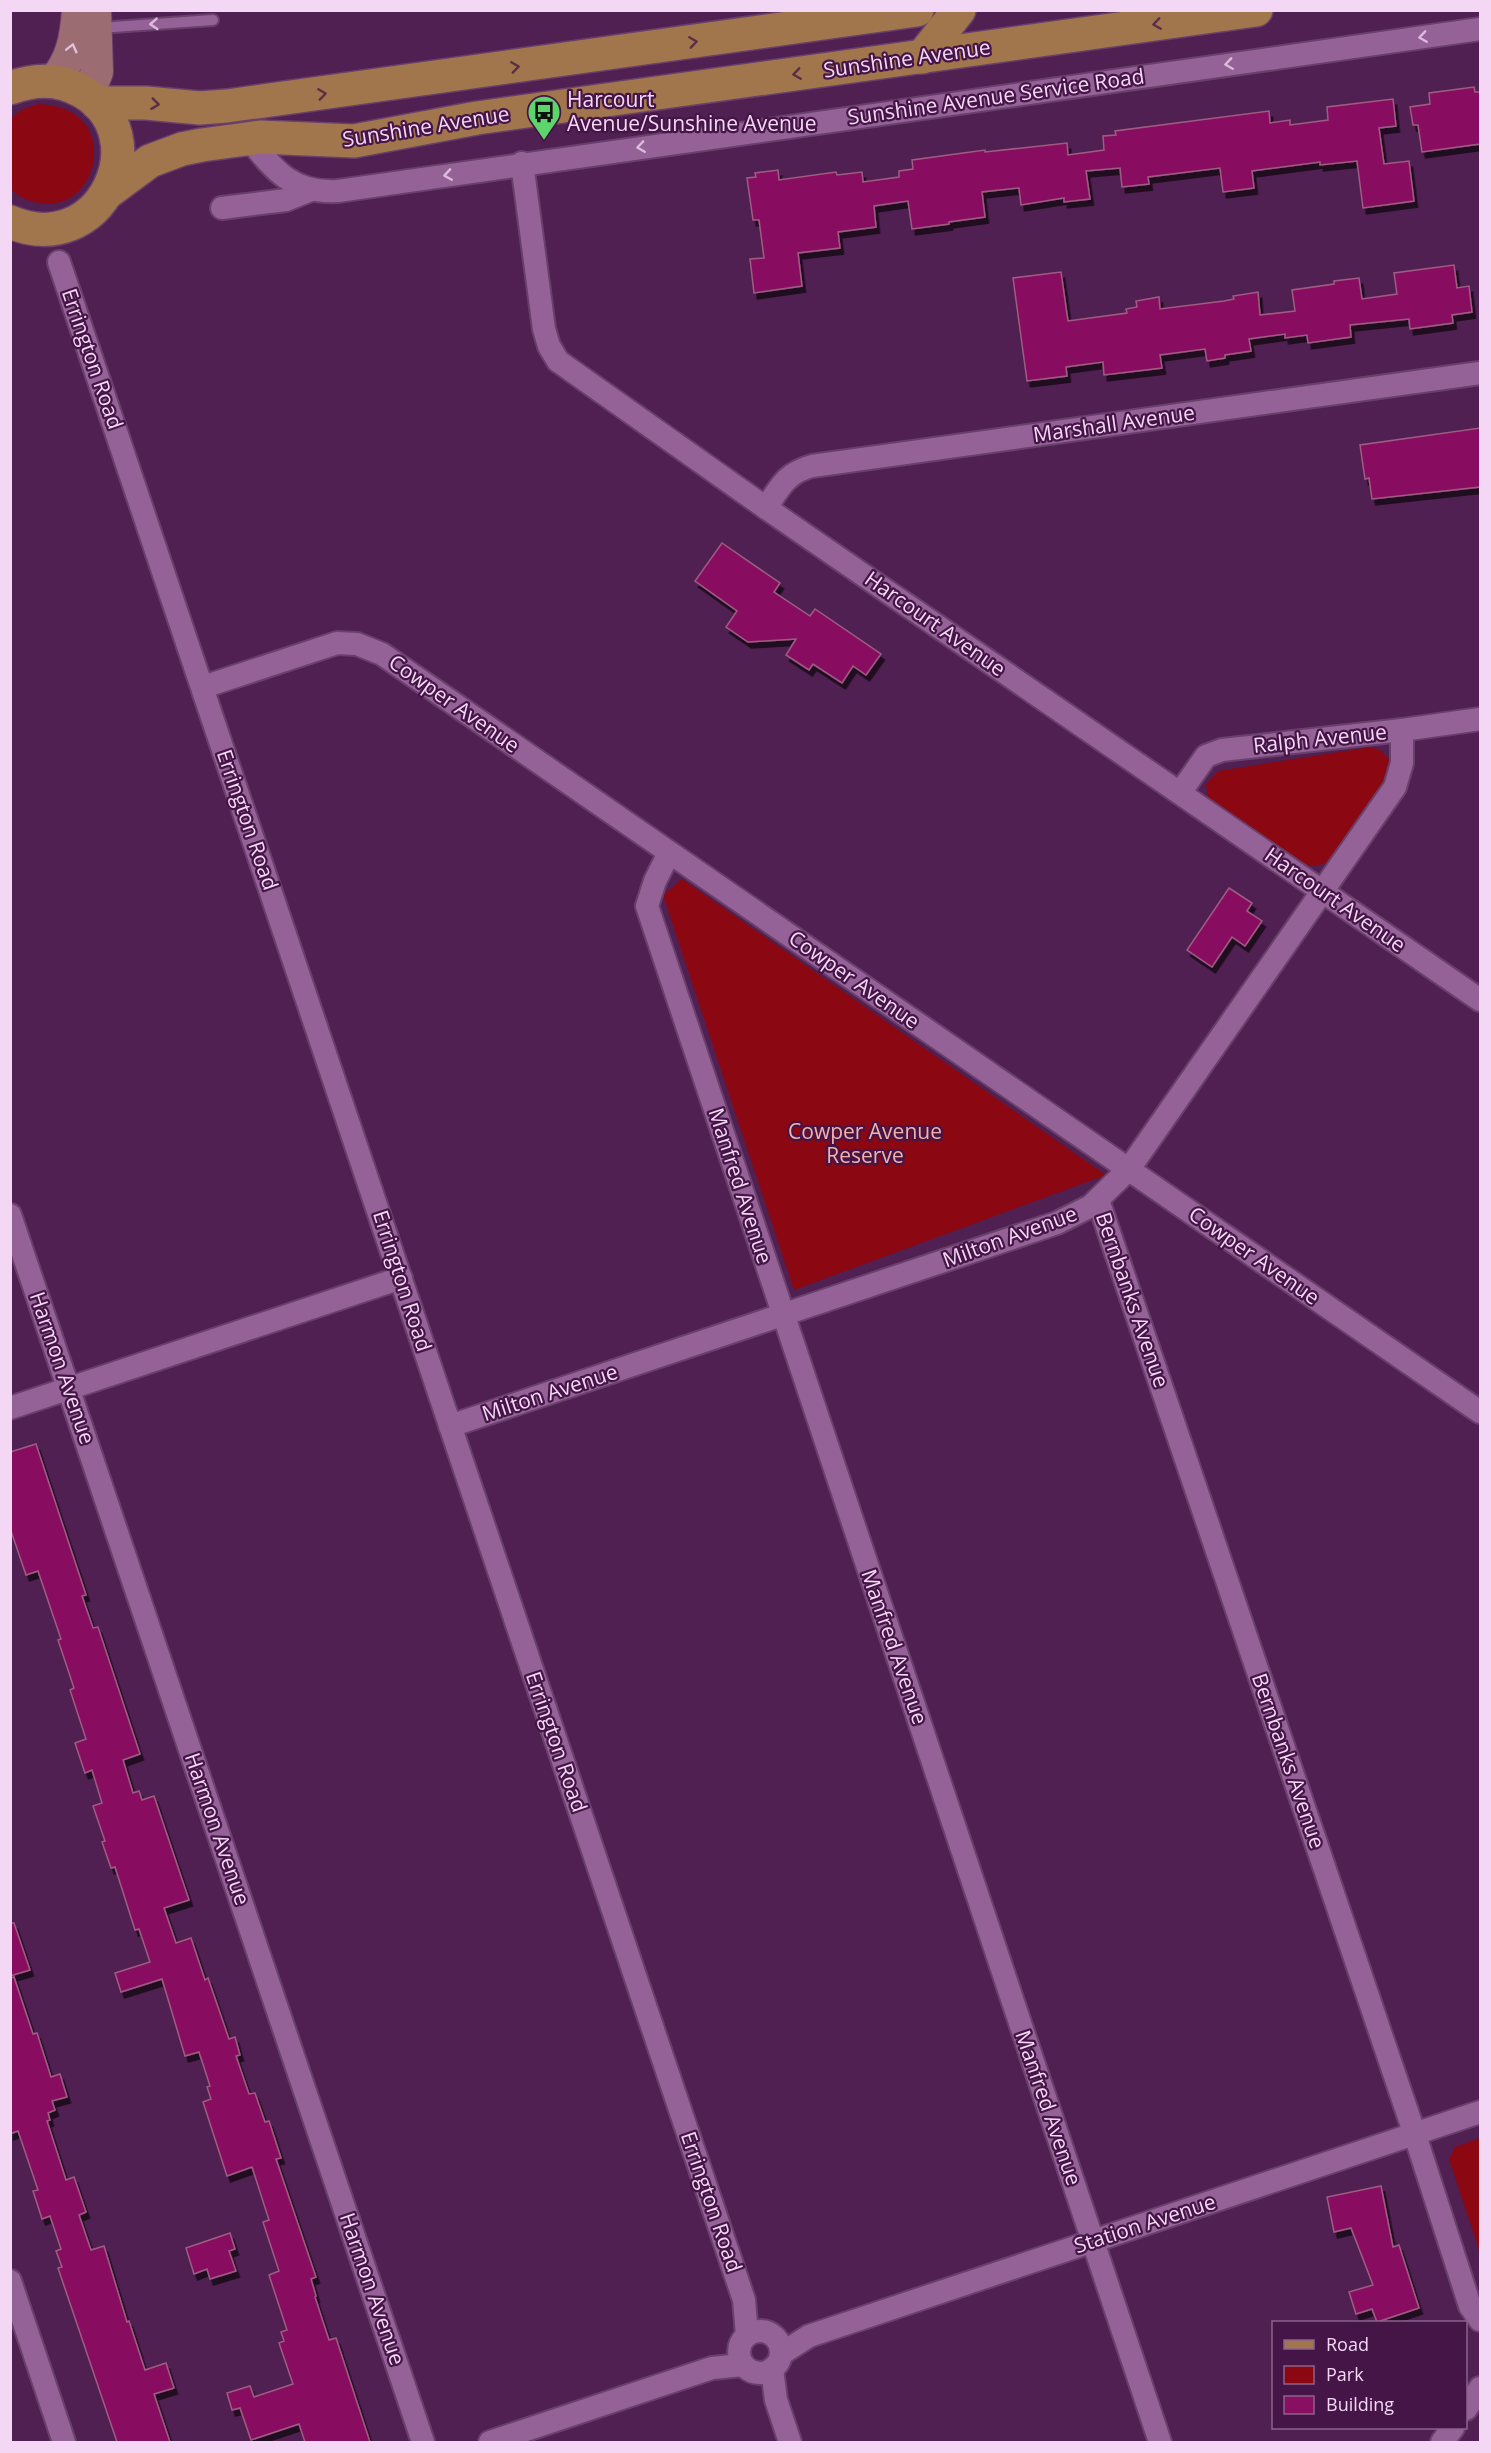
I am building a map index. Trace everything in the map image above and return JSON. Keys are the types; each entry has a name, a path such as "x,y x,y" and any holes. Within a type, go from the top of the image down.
{"main road":[{"path":"92,99 200,108 227,106 917,10"},
{"path":"922,57 959,10"},
{"name":"Sunshine Avenue","path":"108,192 134,171 165,154 248,137 370,140 458,121 1256,10"},
{"path":"10,88 39,80 72,86 92,99 109,119 115,136 118,156 115,175 108,192 89,214 65,227 44,230 15,228"}],"street":[{"path":"738,35 787,10"},
{"path":"54,81 65,68 89,16"},
{"path":"89,16 97,72 92,99"},
{"name":"Sunshine Avenue Service Road","path":"248,137 279,174 297,185 310,190 338,191 522,163 1480,29"},
{"name":"Harcourt Avenue","path":"522,163 544,329 549,346 558,361 766,508 1480,1000"},
{"path":"222,208 286,200 310,190"},
{"name":"Errington Road","path":"59,262 790,2442"},
{"name":"Marshall Avenue","path":"766,508 785,479 812,466 1480,373"},
{"name":"Cowper Avenue","path":"203,687 337,643 357,644 382,654 1480,1412"},
{"name":"Ralph Avenue","path":"1180,793 1206,756 1222,750 1480,719"},
{"name":"Milton Avenue","path":"450,1426 1057,1223 1091,1206 1129,1169 1395,787 1402,763 1402,730"},
{"name":"Manfred Avenue","path":"669,853 655,881 647,906 1160,2442"},
{"name":"Bernbanks Avenue","path":"1098,1200 1415,2135 1470,2306 1480,2320"},
{"name":"Harmon Avenue","path":"10,1215 423,2442"},
{"path":"10,1408 401,1278"},
{"name":"Station Avenue","path":"490,2442 1480,2112"},
{"path":"10,2281 64,2442"},
{"path":"1467,2408 1480,2388"},
{"path":"1442,2442 1452,2429"}],"lane":[{"path":"89,16 213,20"}],"green space":[{"path":"38,104 66,109 83,122 93,139 94,159 88,177 77,193 60,202 31,201 11,189 11,118 23,109"},
{"path":"1371,747 1380,750 1390,760 1386,778 1328,862 1317,866 1300,864 1208,798 1206,784 1218,771"},
{"name":"Cowper Avenue Reserve","path":"682,879 1106,1175 794,1290 663,895"},
{"path":"1480,2138 1480,2253 1449,2159 1455,2147"}],"building":[{"path":"1474,87 1475,92 1480,92 1480,144 1422,152 1418,125 1413,125 1410,107 1430,104 1429,93"},
{"path":"1393,99 1396,126 1379,128 1384,164 1409,161 1414,201 1363,208 1357,161 1320,165 1320,162 1252,171 1254,188 1223,192 1220,168 1148,177 1149,184 1122,187 1120,168 1086,171 1090,199 1064,202 1064,198 1021,205 1019,188 982,192 985,217 949,222 949,224 912,229 908,201 874,206 876,227 838,232 840,248 798,253 802,286 754,293 750,259 764,258 759,220 753,220 747,178 756,177 755,173 778,170 779,180 836,172 837,175 862,172 863,182 899,177 899,171 913,169 912,160 985,150 985,152 1067,143 1068,155 1104,150 1103,136 1116,135 1115,131 1269,111 1270,123 1290,120 1290,125 1328,120 1327,107"},
{"path":"1454,265 1457,288 1469,286 1472,312 1452,315 1453,323 1410,329 1409,319 1350,325 1351,337 1308,343 1307,335 1285,338 1285,334 1249,339 1251,351 1225,355 1225,358 1207,361 1205,349 1160,355 1162,368 1104,375 1103,362 1066,367 1067,376 1027,381 1013,278 1061,272 1068,321 1127,313 1126,309 1137,307 1136,301 1159,297 1160,309 1224,301 1234,299 1233,296 1258,292 1260,315 1295,311 1292,290 1359,278 1362,299 1397,294 1394,273"},
{"path":"1480,428 1480,487 1372,499 1369,478 1365,479 1360,445"},
{"path":"722,543 780,583 774,592 810,616 815,609 881,654 866,675 853,666 842,683 813,664 809,670 786,655 796,639 748,642 726,627 737,611 695,581"},
{"path":"1229,888 1252,903 1247,911 1262,921 1245,946 1232,937 1212,967 1187,950"},
{"path":"36,1444 86,1595 82,1596 93,1628 98,1627 140,1754 123,1760 133,1793 139,1791 142,1800 154,1796 189,1900 164,1908 176,1943 191,1938 205,1980 208,1978 229,2039 235,2037 240,2055 236,2056 249,2094 255,2093 265,2122 269,2121 281,2158 276,2159 316,2277 311,2279 315,2297 329,2340 336,2338 370,2442 305,2442 299,2424 251,2440 240,2408 232,2410 227,2393 250,2386 254,2397 293,2384 279,2343 284,2341 281,2332 287,2330 269,2275 279,2271 263,2222 269,2220 252,2167 227,2176 203,2102 211,2099 207,2087 210,2086 199,2052 185,2056 162,1979 121,1992 115,1973 150,1962 139,1929 135,1930 115,1867 111,1868 102,1842 105,1841 93,1806 102,1803 92,1770 85,1773 75,1743 86,1739 70,1690 74,1688 58,1640 61,1639 38,1571 26,1575 10,1528 10,1452"},
{"path":"10,1923 14,1923 30,1970 10,1976"},
{"path":"14,1977 33,2034 37,2033 51,2077 60,2074 67,2097 52,2101 55,2110 48,2113 50,2120 47,2121 66,2180 74,2177 86,2212 79,2215 91,2250 104,2246 127,2322 129,2321 145,2370 166,2363 174,2388 154,2394 170,2442 117,2442 58,2268 62,2267 56,2251 61,2249 50,2216 42,2219 33,2191 38,2190 18,2131 10,2134 10,1978"},
{"path":"1381,2186 1393,2247 1399,2245 1419,2308 1380,2321 1377,2321 1372,2309 1356,2314 1349,2292 1373,2285 1351,2228 1334,2232 1327,2197"},
{"path":"230,2233 235,2249 229,2251 236,2271 210,2279 207,2269 194,2274 186,2248"}],"place":[{"name":"Harcourt Avenue/Sunshine Avenue","path":"544,141"}]}
